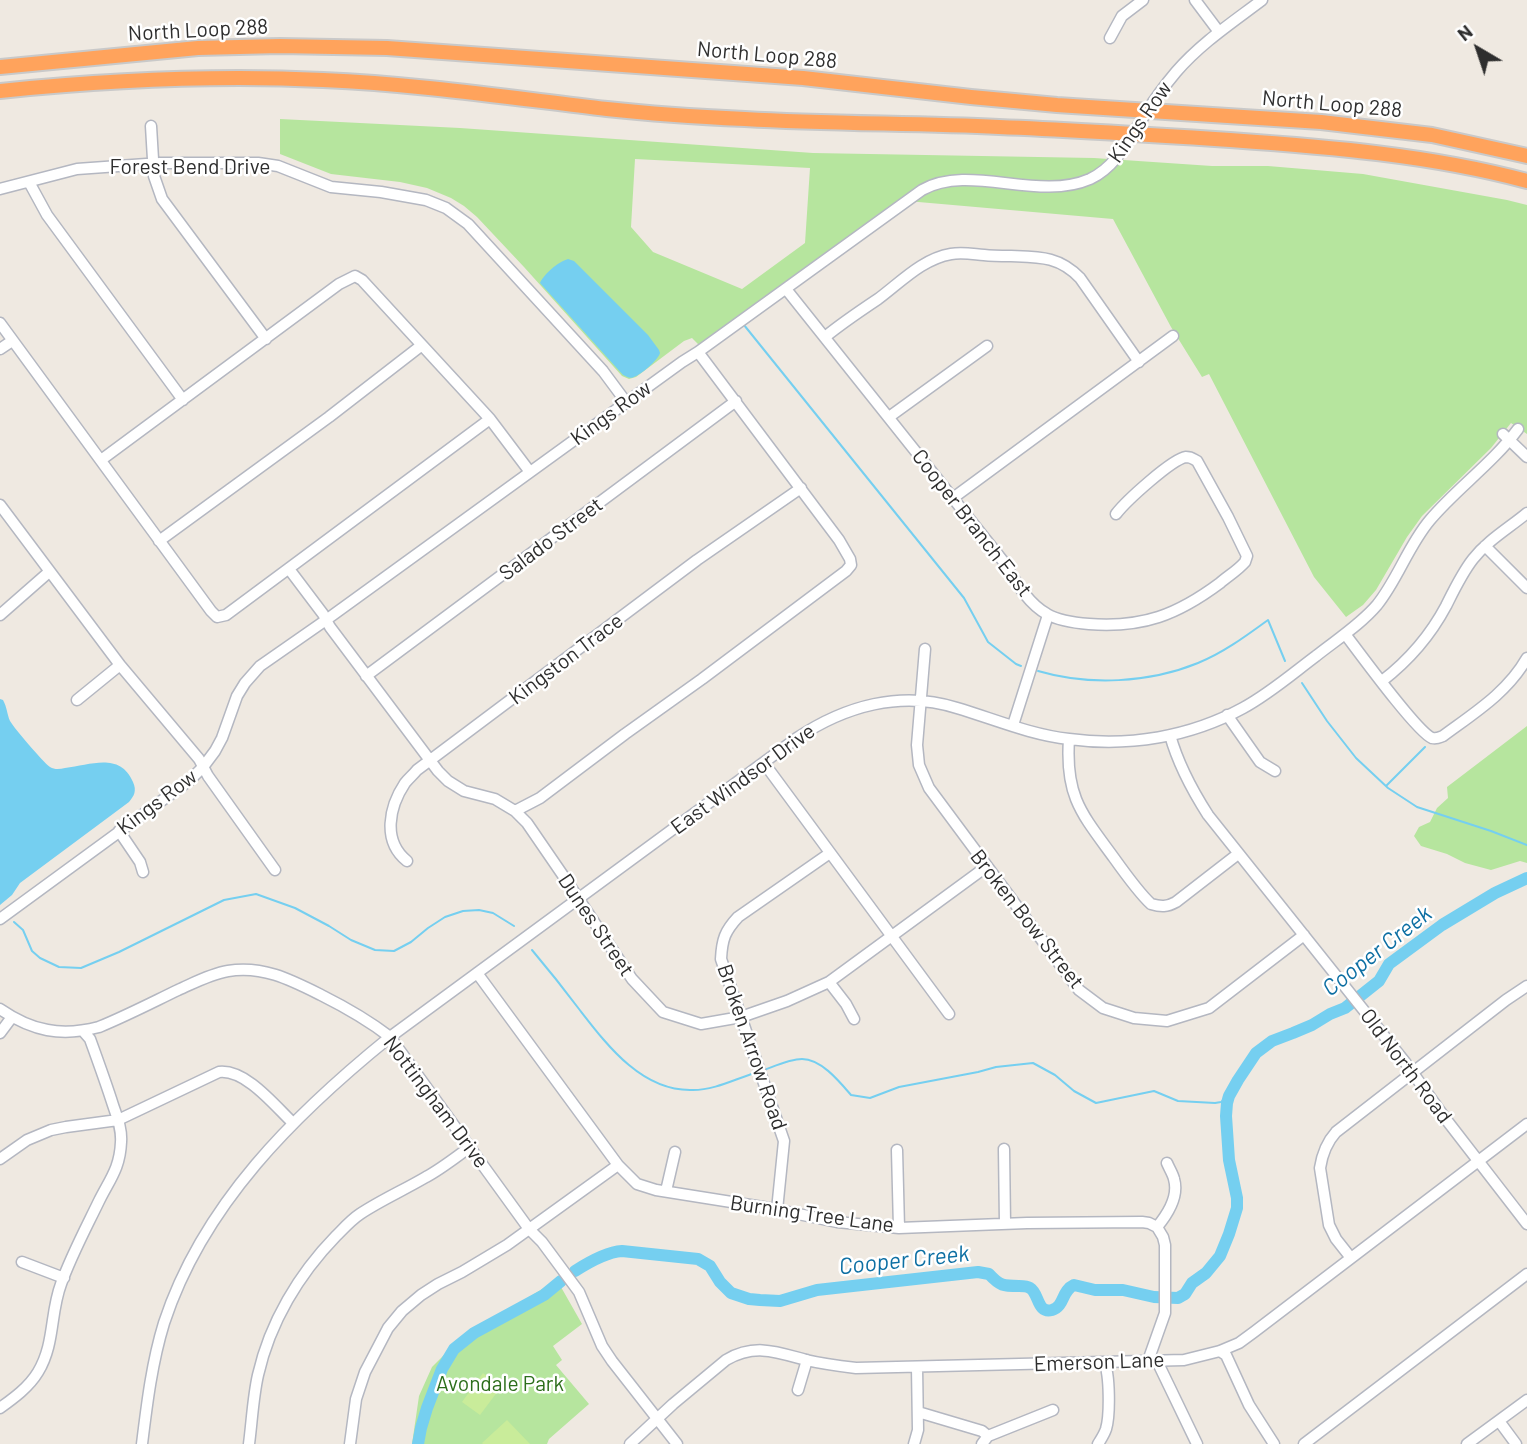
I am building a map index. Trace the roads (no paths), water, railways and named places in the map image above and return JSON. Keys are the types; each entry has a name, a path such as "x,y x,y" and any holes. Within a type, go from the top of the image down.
{"highway":[{"name":"North Loop 288","path":"0,67 198,48 375,48 803,78 983,98 1321,122 1432,135 1527,156"},
{"name":"North Loop 288","path":"0,91 175,78 311,79 412,86 649,113 745,120 999,127 1302,145 1435,161 1527,181"}],"street":[{"path":"1110,38 1122,16 1143,0"},
{"path":"1195,0 1219,32"},
{"name":"Kings Row","path":"0,919 203,768 219,744 235,701 250,677 266,661 929,186 961,181 1038,187 1072,185 1106,169 1184,62 1262,0"},
{"path":"151,127 156,183 166,206 266,339"},
{"name":"Forest Bend Drive","path":"0,189 77,169 153,164 268,164 331,187 413,197 437,204 468,224 603,371 626,402"},
{"path":"29,182 47,215 183,400"},
{"path":"825,337 932,260 962,252 1023,256 1056,261 1071,269 1139,362"},
{"path":"101,460 339,284 355,276 362,280 490,419 530,472"},
{"name":"Cooper Branch East","path":"786,289 1003,561 1021,590 1048,615 1076,623 1110,625 1160,617 1206,594 1245,562 1247,556 1228,517 1197,461 1191,458 1184,457 1138,490 1116,514"},
{"path":"0,323 159,541 218,617 226,615 490,419"},
{"path":"953,498 1172,336"},
{"path":"0,349 12,341"},
{"path":"159,541 422,345"},
{"path":"889,418 987,346"},
{"path":"515,811 540,798 783,619 851,565 839,540 698,352"},
{"name":"Salado Street","path":"366,676 736,401"},
{"name":"East Windsor Drive","path":"142,1444 152,1370 164,1325 184,1271 201,1239 231,1196 293,1123 346,1072 477,972 809,730 856,708 885,701 921,700 956,707 1038,733 1104,742 1170,736 1203,726 1242,708 1267,693 1366,617 1390,586 1412,545 1431,519 1506,437 1518,429"},
{"path":"1506,437 1527,457"},
{"name":"Kingston Trace","path":"407,861 399,855 389,827 398,795 408,779 697,560 801,488"},
{"path":"0,505 120,665 199,760 275,870"},
{"path":"1382,681 1407,659 1426,637 1478,553 1527,513"},
{"path":"1485,546 1527,588"},
{"name":"Dunes Street","path":"289,569 429,761 448,781 470,794 495,799 515,811 527,823 632,979 663,1012 701,1024 741,1017 787,1001 829,982 986,867"},
{"path":"0,615 49,572"},
{"path":"1013,725 1048,615"},
{"path":"1345,634 1418,725 1436,738 1443,736 1505,688 1527,658"},
{"name":"Broken Bow Street","path":"925,649 918,745 919,765 924,777 929,788 986,867 1079,990 1103,1008 1134,1018 1167,1021 1209,1008 1304,935"},
{"path":"77,700 120,665"},
{"path":"1227,715 1260,762 1275,771"},
{"name":"Old North Road","path":"1170,736 1194,793 1208,815 1413,1073 1527,1224"},
{"path":"1069,739 1069,772 1077,804 1095,834 1151,904 1161,907 1177,902 1238,854"},
{"path":"764,763 949,1014"},
{"path":"119,831 140,862 143,872"},
{"name":"Broken Arrow Road","path":"777,1210 784,1141 721,959 722,942 738,916 830,853"},
{"name":"Nottingham Drive","path":"0,1009 26,1024 54,1031 83,1031 109,1023 205,977 240,970 268,972 289,978 374,1024 390,1037 529,1229 542,1242 579,1292 602,1346 677,1444"},
{"name":"Burning Tree Lane","path":"477,972 618,1165 637,1184 656,1190 837,1222 899,1227 1142,1222 1157,1227"},
{"path":"829,982 854,1019"},
{"path":"1351,1258 1329,1225 1320,1168 1321,1159 1331,1138 1527,986"},
{"path":"0,1033 12,1017"},
{"path":"1,1405 10,1402 39,1371 51,1342 56,1302 64,1278 118,1165 121,1134 118,1120 90,1039 83,1031"},
{"path":"0,1159 27,1140 51,1130 118,1120 219,1072 238,1075 271,1100 293,1123"},
{"name":"Emerson Lane","path":"629,1444 726,1360 752,1351 769,1350 856,1368 1184,1360 1220,1351 1239,1343 1254,1332 1527,1124"},
{"path":"249,1444 258,1376 274,1329 297,1283 328,1244 358,1215 426,1177 470,1147"},
{"path":"1004,1149 1004,1224"},
{"path":"898,1150 899,1227"},
{"path":"666,1191 675,1152"},
{"path":"1167,1163 1176,1188 1169,1211 1157,1227 1165,1245 1165,1307 1152,1361 1197,1444"},
{"path":"350,1444 356,1399 373,1354 388,1328 409,1305 421,1295 488,1258 618,1165"},
{"path":"22,1262 64,1278"},
{"path":"1304,1444 1527,1274"},
{"path":"1220,1351 1226,1355 1249,1405 1274,1444"},
{"path":"798,1390 807,1360"},
{"path":"1098,1444 1108,1418 1108,1370 1104,1362"},
{"path":"914,1444 918,1430 917,1367"},
{"path":"1467,1444 1527,1400"},
{"path":"918,1412 982,1431 985,1440 1053,1410"},
{"path":"1499,1421 1516,1444"}],"water":[{"path":"568,259 574,261 648,335 659,350 656,359 637,375 631,378 623,375 540,283 552,269"},
{"path":"0,699 3,700 13,725 50,767 59,769 95,763 113,764 127,773 135,791 129,802 20,883 12,895 0,905"}],"waterway":[{"path":"744,325 964,598 988,642 1021,666"},
{"path":"1038,671 1098,680 1160,675 1207,659 1268,620 1285,661"},
{"path":"1302,683 1356,758 1388,788 1417,807 1527,845"},
{"path":"1386,786 1425,747"},
{"name":"Cooper Creek","path":"575,1271 604,1255 622,1251 698,1259 710,1266 731,1293 760,1300 780,1301 817,1290 978,1272 989,1274 1002,1284 1030,1288 1041,1306 1047,1310 1056,1308 1074,1285 1095,1290 1123,1290 1154,1297 1178,1298 1185,1294 1192,1283 1206,1273 1220,1256 1229,1234 1237,1208 1237,1198 1229,1160 1227,1103 1256,1053 1272,1041 1345,1008 1379,981 1389,964 1442,925 1495,893 1527,878"},
{"path":"14,922 23,930 32,951 40,958 59,967 81,968 224,900 256,894 295,908 351,940 375,950 394,951 445,917 463,911 493,913 514,926"},
{"path":"532,950 601,1037 627,1064 642,1075 675,1089 701,1090 755,1073"},
{"path":"764,1070 793,1060 809,1060 829,1072 851,1095 870,1098 899,1087 996,1067 1033,1063 1096,1103 1154,1091 1178,1101 1215,1103 1229,1096"},
{"name":"Cooper Creek","path":"418,1444 427,1408 442,1369 454,1349 474,1333 544,1295 561,1281"}],"park label":[{"name":"Avondale Park","path":"500,1384"}]}
